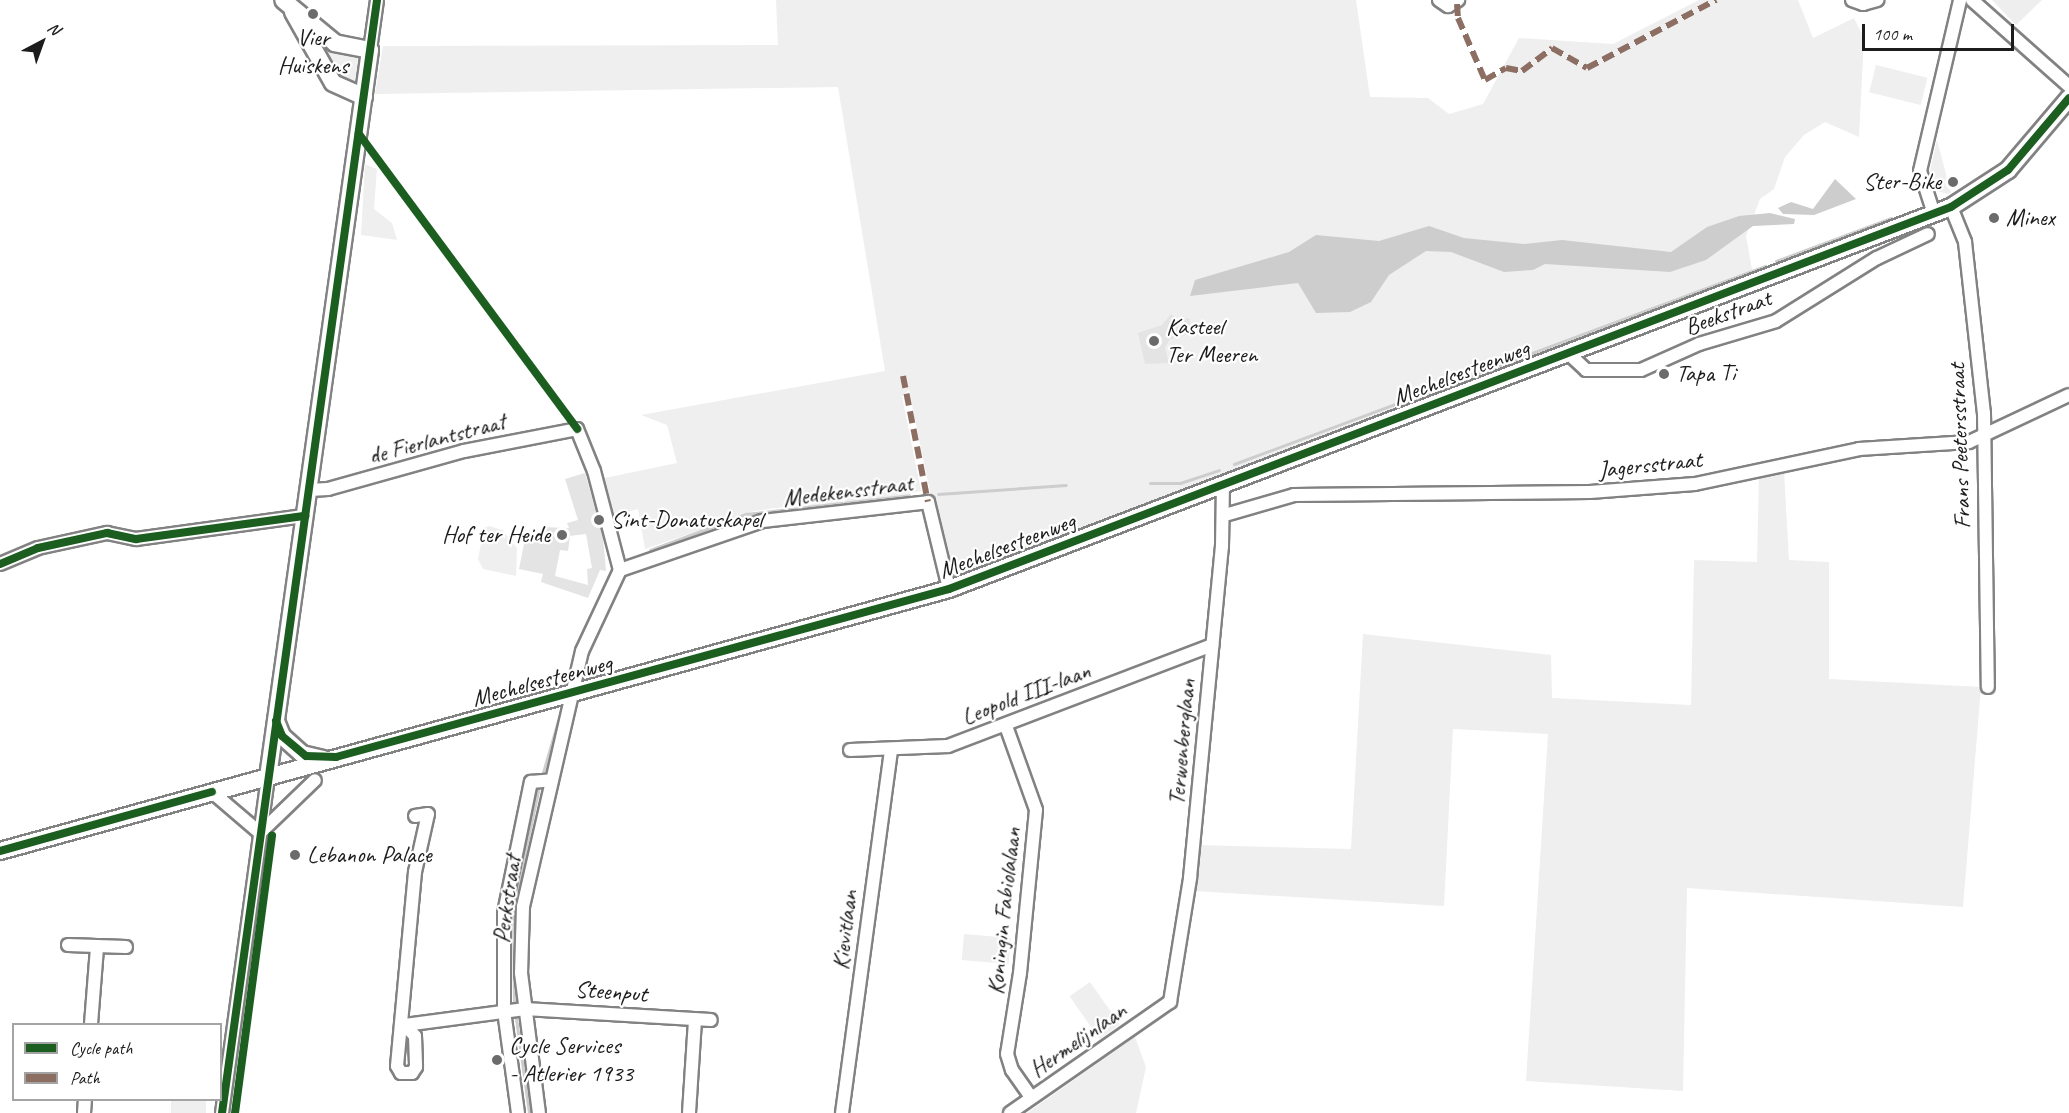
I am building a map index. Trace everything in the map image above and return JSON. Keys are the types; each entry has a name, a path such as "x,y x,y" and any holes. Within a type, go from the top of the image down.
{"main road":[{"path":"268,777 370,50 335,43 286,3"},
{"path":"286,3 333,83 364,97"},
{"name":"Mechelsesteenweg","path":"0,851 949,589 1673,313 1831,260 1881,234 1951,207 2008,170 2069,98"},
{"path":"276,721 282,736 306,756 336,757"}],"street":[{"path":"370,50 377,0"},
{"path":"1439,0 1448,6 1458,0"},
{"path":"1855,2 1877,0"},
{"path":"1934,214 1920,171 1960,0"},
{"path":"1972,0 2069,86"},
{"name":"Frans Peetersstraat","path":"1951,207 1965,242 1984,432 1988,687"},
{"name":"Beekstraat","path":"1568,353 1586,370 1641,370 1699,344 1776,321 1891,250 1928,234"},
{"name":"Jagersstraat","path":"1225,515 1293,495 1648,491 1859,449 1969,442 1984,432 2069,395"},
{"name":"de Fierlantstraat","path":"309,490 328,489 464,452 577,429 594,471 620,570"},
{"name":"Terwenberglaan","path":"1170,1002 1190,878 1225,515 1223,485"},
{"name":"Medekensstraat","path":"620,570 762,521 928,502 949,589"},
{"path":"0,564 38,548 107,533 136,539 305,516"},
{"name":"Perkstraat","path":"539,1113 525,1009 523,907 584,645 620,570"},
{"name":"Leopold III-laan","path":"850,750 861,746 891,752 948,746 1006,726 1212,645"},
{"name":"Koningin Fabiolalaan","path":"1006,726 1035,810 1020,973 1007,1054 1012,1071 1031,1097"},
{"name":"Kievitlaan","path":"842,1113 891,752"},
{"path":"222,1113 268,777"},
{"path":"260,833 315,780"},
{"path":"518,1113 504,1011 501,955 514,853 531,782 552,780"},
{"path":"212,792 260,833"},
{"name":"Steenput","path":"415,816 428,814 415,872 405,1025 525,1009 711,1020"},
{"path":"68,945 126,946"},
{"path":"91,1023 97,947"},
{"name":"Hermelijnlaan","path":"1010,1113 1170,1002"},
{"path":"689,1113 696,1019"}],"shaded area":[{"path":"776,0 1356,0 1370,97 1428,98 1449,114 1483,104 1519,38 1613,44 1699,0 1798,0 1813,38 1854,18 1864,38 1859,137 1825,122 1804,135 1785,157 1774,189 1760,199 1746,236 1753,275 1335,438 948,579 909,390 902,396 921,491 854,504 801,508 818,502 755,511 645,549 638,509 610,517 600,479 677,463 667,425 641,415 885,371 838,87 375,94 383,46 778,45"},
{"path":"1992,0 2042,0 2016,25"},
{"path":"316,34 358,57 355,85 345,87 313,40"},
{"path":"1876,65 1927,78 1921,105 1869,92"},
{"path":"1937,140 1951,193 1948,194 1936,191 1929,175"},
{"path":"365,164 377,169 374,209 392,223 397,240 361,235"},
{"path":"1835,179 1856,199 1814,215 1783,214 1778,208 1791,202 1813,209"},
{"path":"1770,213 1795,219 1794,224 1753,226 1706,260 1670,272 1545,264 1533,270 1504,272 1451,252 1426,251 1389,275 1371,302 1350,312 1316,313 1298,283 1190,296 1195,280 1289,252 1316,235 1379,241 1429,226 1464,238 1524,244 1562,240 1671,252 1707,227 1739,216"},
{"path":"1784,471 1789,560 1829,562 1829,679 1981,687 1963,907 1687,888 1683,1091 1526,1081 1548,734 1453,729 1444,906 1194,891 1197,845 1351,849 1363,634 1551,655 1552,698 1691,705 1694,560 1757,562 1759,476"},
{"path":"489,526 502,530 517,548 516,576 483,569 478,559 484,528"},
{"path":"964,934 1011,938 1009,964 962,960"},
{"path":"1090,982 1120,1025 1099,1039 1070,996"},
{"path":"1135,1037 1146,1067 1136,1113 1027,1113"},
{"path":"171,1101 206,1101 206,1113 171,1113"}],"building":[{"name":"Kasteel Ter Meeren","path":"1171,314 1180,320 1189,318 1193,333 1170,339 1165,348 1169,363 1145,364 1138,333 1162,325"},
{"name":"Hof ter Heide","path":"585,473 603,537 606,571 600,570 588,598 541,582 543,574 519,569 526,534 541,536 543,527 569,528 567,523 578,520 565,479","holes":["586,534 592,568 587,569 588,585 555,576 560,550 568,551 570,536"]}],"waterway":[{"path":"1776,261 1891,218"},
{"path":"1234,464 1765,266"},
{"path":"1150,483 1180,483 1219,470"},
{"path":"938,494 1066,485"},
{"path":"650,550 746,514 909,495"},
{"path":"542,776 559,717"},
{"path":"514,1005 513,907 538,791"},
{"path":"516,1018 529,1113"}],"marked path":[{"path":"1457,4 1458,18 1485,80 1506,68 1522,71 1552,48 1587,68 1716,0"},
{"path":"903,376 928,502"}],"cycle path":[{"path":"222,1113 377,0"},
{"path":"276,721 282,736 306,756 336,757 949,589 1951,207 2008,170 2069,98"},
{"path":"359,134 577,429"},
{"path":"0,564 38,548 107,533 136,539 305,516"},
{"path":"0,851 212,792"},
{"path":"235,1113 272,835"}],"place":[{"name":"Vier Huiskens","path":"313,14"},
{"name":"Ster-Bike","path":"1953,182"},
{"name":"Minex","path":"1994,218"},
{"name":"Kasteel Ter Meeren","path":"1154,341"},
{"name":"Tapa Ti","path":"1664,374"},
{"name":"Sint-Donatuskapel","path":"599,520"},
{"name":"Hof ter Heide","path":"562,535"},
{"name":"Lebanon Palace","path":"295,855"},
{"name":"Cycle Services - Atlerier 1933","path":"497,1060"}]}
